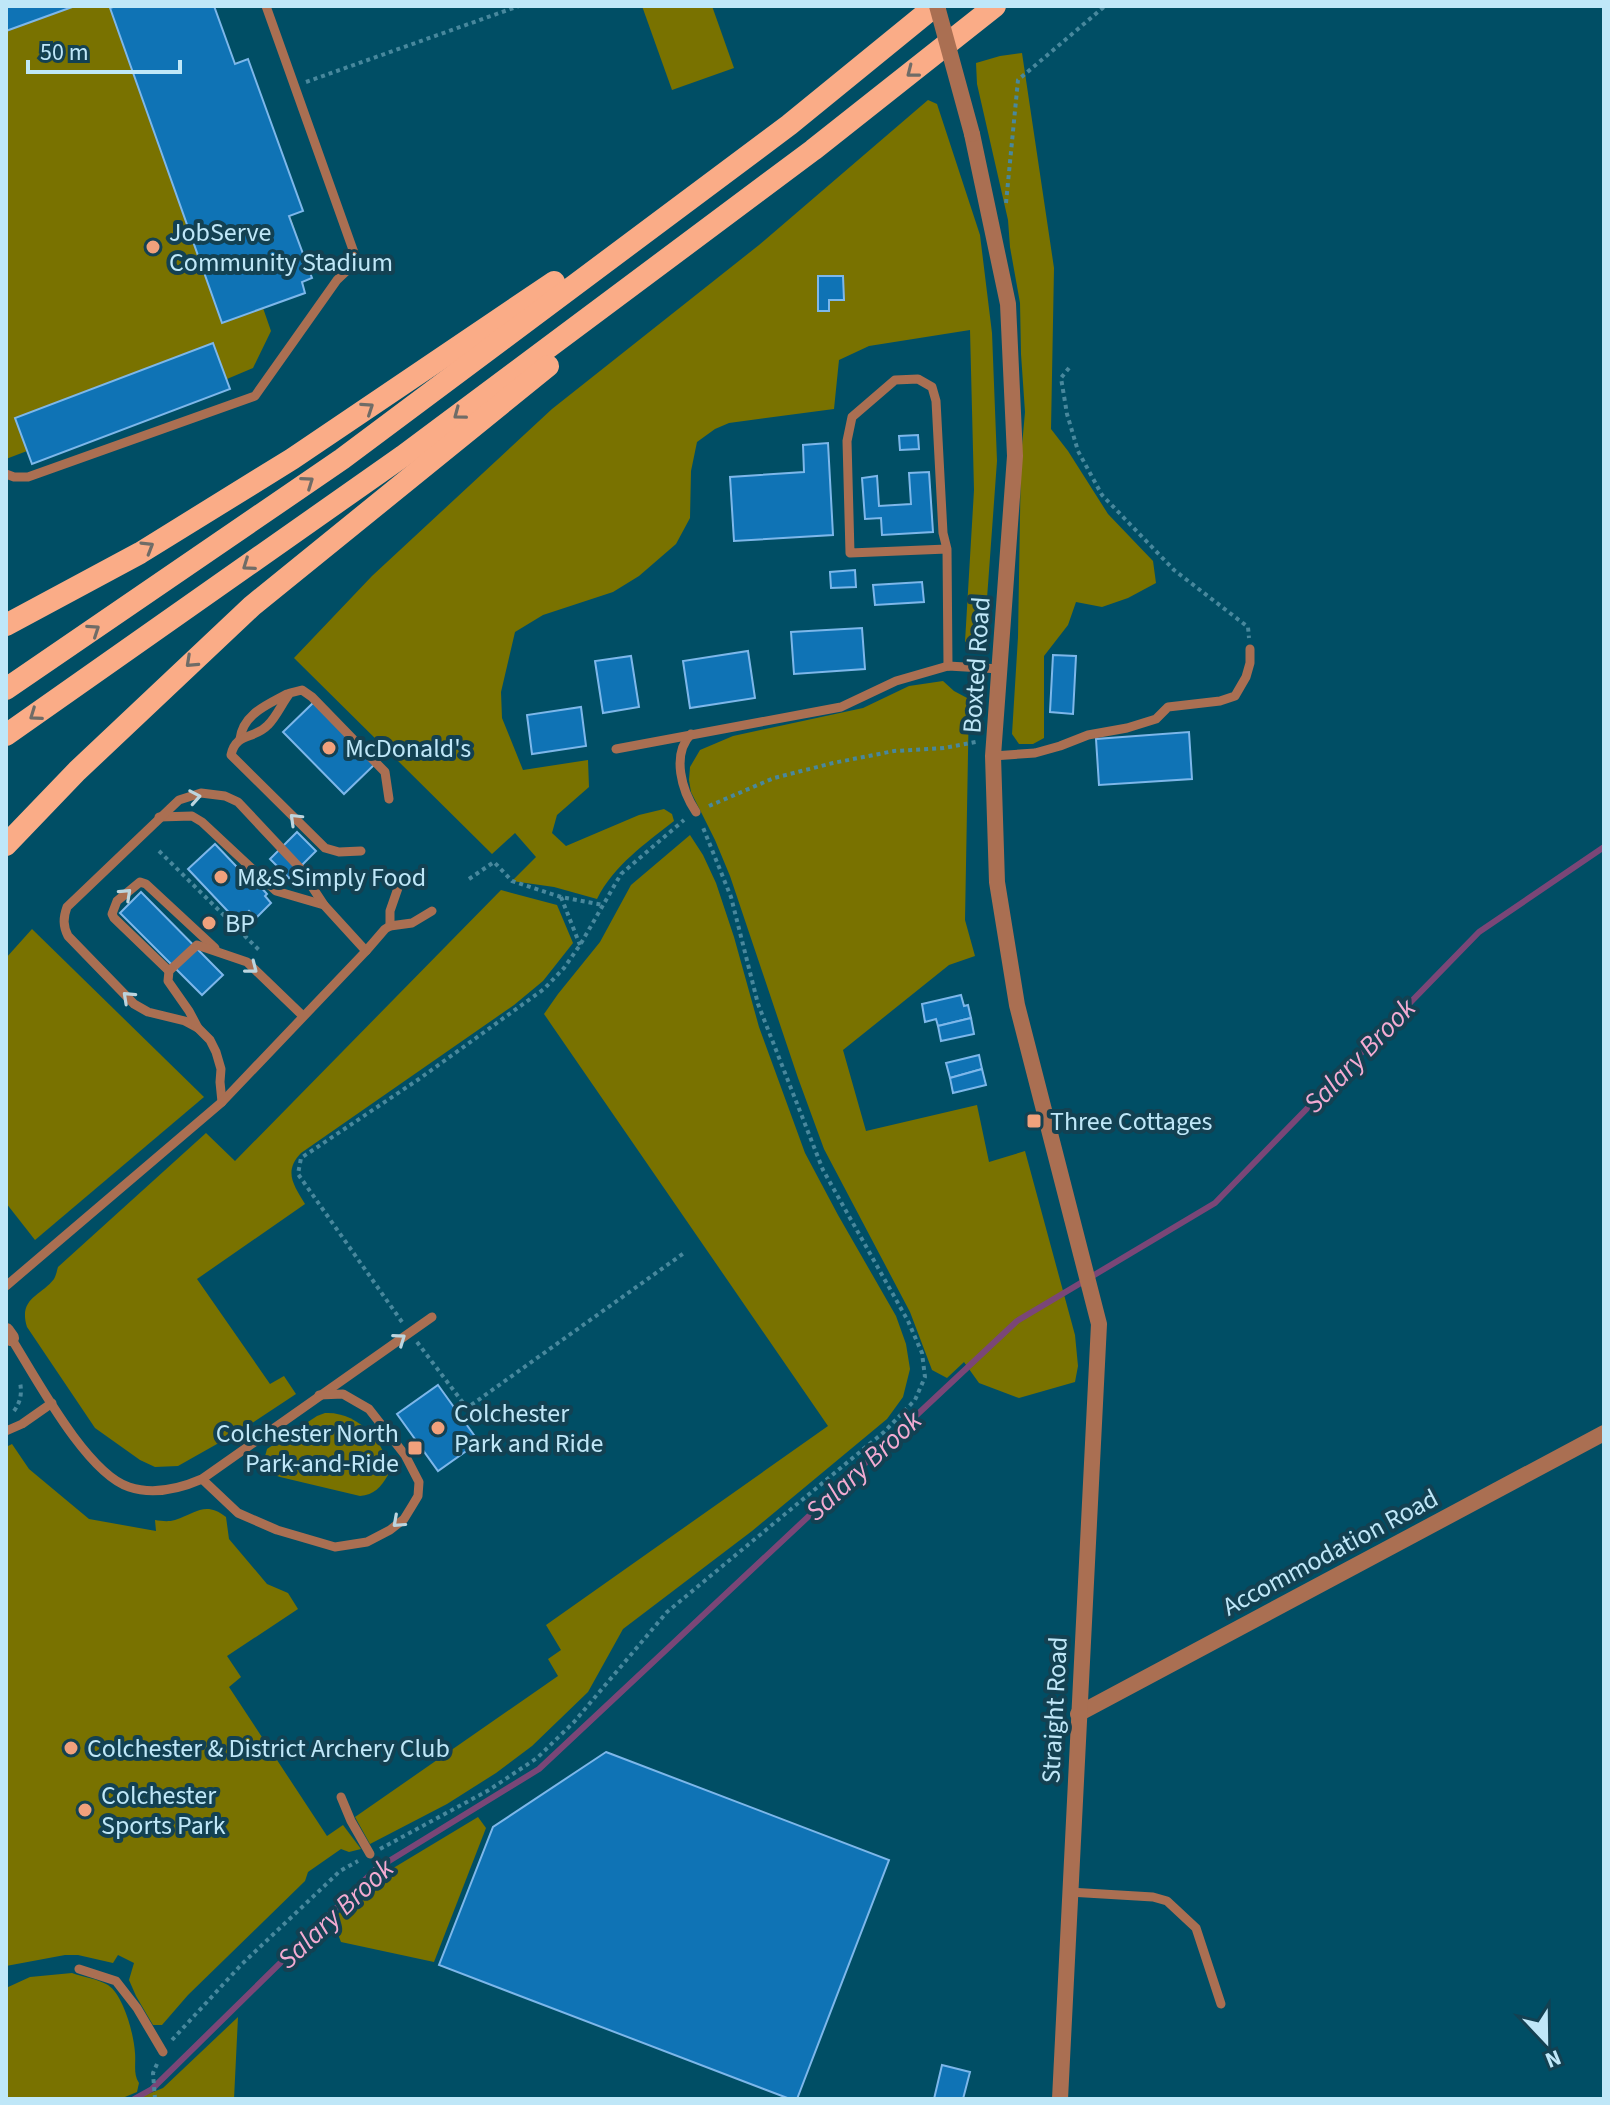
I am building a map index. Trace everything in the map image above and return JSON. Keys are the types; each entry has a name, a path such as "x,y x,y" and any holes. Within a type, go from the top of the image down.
{"highway":[{"path":"6,689 342,459 789,125 936,6"},
{"path":"6,845 77,771 252,606 995,6"},
{"path":"6,625 140,553 292,459 789,125"},
{"path":"6,735 403,456 813,150"}],"street":[{"name":"Boxted Road","path":"936,6 972,134 1008,304 1015,456 993,756 997,882 1017,1005 1099,1324"},
{"name":"Straight Road","path":"1060,2099 1099,1324"},
{"name":"Accommodation Road","path":"1078,1714 1604,1433"}],"lane":[{"path":"6,474 28,477 255,396 337,280 357,261 266,6"},
{"path":"947,549 850,553 847,441 852,417 895,380 918,379 932,387 936,401 943,533 947,549 948,666"},
{"path":"993,756 1035,753 1088,735 1156,719 1168,707 1220,701 1235,696 1246,677 1250,649"},
{"path":"616,749 841,707 896,681 948,666 1000,669"},
{"path":"240,739 241,728 258,709 302,690 385,772 389,799"},
{"path":"290,693 269,725 254,735 240,739 233,745 231,755 325,848 339,852 361,851"},
{"path":"691,734 682,750 681,781 696,812"},
{"path":"222,1102 221,1069 210,1040 185,1021 148,1012 134,1004 68,936 63,917 67,907 179,800 201,793 225,796 238,802 299,867 324,905 366,951"},
{"path":"159,817 192,816 276,891 324,905"},
{"path":"169,971 112,914 117,901 140,882 146,884 222,955"},
{"path":"6,1286 222,1102 387,928 398,888"},
{"path":"387,928 412,923 432,911"},
{"path":"198,1028 168,981 169,971 197,945 247,962 303,1016"},
{"path":"8,1334 86,1452 109,1476 129,1487 159,1491 202,1479 432,1317"},
{"path":"202,1479 238,1513 277,1530 335,1547 367,1542 390,1530 404,1519 418,1496 419,1482 405,1455 369,1409 343,1394 319,1395"},
{"path":"6,1431 52,1403"},
{"path":"341,1797 370,1854"},
{"path":"1069,1892 1153,1897 1167,1901 1196,1928 1221,2004"},
{"path":"79,1969 116,1981 137,2008 163,2052"},
{"path":"116,1981 120,1970"}],"path":[{"path":"305,82 519,6"},
{"path":"1007,200 1018,80 1105,6"},
{"path":"1069,368 1061,378 1067,414 1078,451 1102,495 1174,570 1248,627 1250,649"},
{"path":"684,1253 467,1408 298,1174 301,1158 419,1079 544,989 580,945 621,874 696,812 774,778 894,751 944,748 976,742 993,756"},
{"path":"156,2098 153,2073 163,2052 189,2019 260,1946 340,1871 489,1790 537,1758 574,1722 667,1612 884,1432 915,1400 925,1377 922,1353 908,1321 823,1170 758,1004 731,897 696,812"},
{"path":"159,851 259,951"},
{"path":"469,879 494,862 512,881 561,897 603,905"},
{"path":"561,897 580,945"},
{"path":"13,1371 21,1382 19,1404 14,1412"}],"shaded area":[{"name":"JobServe Community Stadium","path":"6,6 214,6 235,63 248,59 303,211 290,216 312,278 302,282 305,293 263,308 271,331 253,368 227,379 230,389 32,464 27,451 6,459"},
{"path":"642,6 712,6 734,68 672,90"},
{"path":"1022,53 1054,268 1051,429 1108,514 1153,561 1156,583 1102,607 1076,602 1068,625 1044,656 1044,738 1033,744 1019,744 1012,734 1025,412 1020,303 1008,220 977,84 976,63"},
{"path":"928,100 937,104 980,235 992,333 997,461 985,626 979,639 965,642 974,490 970,330 869,346 839,360 834,409 729,423 697,442 691,471 690,518 676,544 639,576 613,592 543,615 515,632 501,692 502,718 523,770 588,760 589,787 557,815 552,833 566,846 639,815 664,809 672,814 674,821 621,865 597,899 554,887 512,881 536,857 515,833 492,854 294,658 372,576 552,409 759,245"},
{"path":"943,681 969,699 965,920 975,956 949,965 843,1050 866,1131 977,1105 989,1162 1025,1151 1075,1335 1078,1366 1075,1382 1019,1398 979,1383 964,1362 947,1378 932,1370 910,1312 824,1149 730,876 691,792 689,780 690,767 700,750 733,736 863,708 909,686"},
{"path":"690,835 716,883 759,1027 805,1153 896,1316 906,1344 910,1369 903,1397 887,1419 752,1531 623,1629 588,1692 532,1746 447,1804 370,1844 355,1817 558,1676 548,1659 561,1650 546,1625 828,1426 544,1014 600,942 631,885"},
{"path":"501,890 557,905 573,943 543,981 514,1005 301,1153 291,1172 294,1185 305,1204 197,1279 270,1384 284,1376 296,1394 240,1431 178,1466 155,1467 140,1460 95,1428 27,1327 25,1317 28,1304 54,1279 58,1267 206,1133 235,1161"},
{"path":"32,929 204,1097 35,1240 6,1203 6,958"},
{"path":"325,1413 348,1417 369,1431 377,1441 387,1463 388,1475 373,1492 360,1496 269,1473 264,1460 267,1449"},
{"path":"12,1444 29,1469 89,1519 156,1531 155,1520 172,1521 206,1509 226,1517 229,1539 267,1584 288,1593 298,1609 227,1656 241,1677 229,1687 327,1836 343,1825 361,1849 349,1852 341,1849 308,1872 305,1881 188,1995 162,2025 153,2025 136,1996 129,1980 134,1963 118,1955 113,1963 65,1955 6,1966 6,1447"},
{"path":"478,1817 486,1828 434,1962 341,1942 332,1919 390,1870"},
{"path":"72,1973 108,1985 119,1998 133,2036 135,2072 139,2083 137,2092 120,2099 6,2099 6,1988 30,1977"},
{"path":"238,2017 234,2099 136,2099 163,2088"}],"building":[{"path":"6,6 75,6 6,31"},
{"path":"214,6 235,64 248,59 303,211 289,216 312,278 302,282 305,293 222,323 110,8"},
{"path":"818,276 843,276 844,300 829,300 829,311 818,311"},
{"path":"213,343 230,389 32,464 15,418"},
{"path":"918,435 919,449 900,450 899,436"},
{"path":"828,443 833,535 734,541 730,477 804,472 803,445"},
{"path":"929,472 933,532 882,535 881,518 865,519 862,478 877,476 879,506 911,504 909,473"},
{"path":"855,570 856,587 831,588 830,572"},
{"path":"922,582 924,602 875,605 873,585"},
{"path":"862,628 865,669 794,674 791,632"},
{"path":"748,651 755,698 690,708 683,661"},
{"path":"1053,655 1076,656 1073,714 1050,712"},
{"path":"631,656 639,707 603,713 595,661"},
{"name":"McDonald's","path":"314,702 375,764 344,794 283,732"},
{"path":"581,707 586,746 532,754 527,715"},
{"path":"1189,732 1192,779 1099,785 1096,739"},
{"path":"297,832 316,851 289,878 270,859"},
{"name":"M&S Simply Food","path":"215,844 257,888 259,885 267,894 265,896 271,903 256,918 249,911 238,922 188,869"},
{"path":"141,892 223,975 202,995 120,913"},
{"path":"961,995 964,1006 968,1005 971,1018 938,1026 936,1019 925,1022 922,1004"},
{"path":"971,1018 974,1034 941,1041 938,1026"},
{"path":"979,1055 982,1069 950,1078 946,1063"},
{"path":"982,1069 986,1085 953,1093 950,1078"},
{"name":"Colchester Park and Ride","path":"438,1385 479,1442 438,1471 397,1414"},
{"path":"606,1752 889,1860 797,2099 790,2099 439,1965 493,1827"},
{"path":"942,2065 970,2072 963,2099 934,2099"}],"waterway":[{"name":"Salary Brook","path":"134,2099 152,2089 376,1869 539,1769 1017,1321 1215,1203 1479,932 1604,847"}],"place":[{"name":"JobServe Community Stadium","path":"153,247"},
{"name":"McDonald's","path":"329,748"},
{"name":"M&S Simply Food","path":"221,877"},
{"name":"BP","path":"209,923"},
{"name":"Three Cottages","path":"1034,1121"},
{"name":"Colchester Park and Ride","path":"438,1428"},
{"name":"Colchester North Park-and-Ride","path":"415,1448"},
{"name":"Colchester & District Archery Club","path":"71,1748"},
{"name":"Colchester Sports Park","path":"85,1810"}]}
